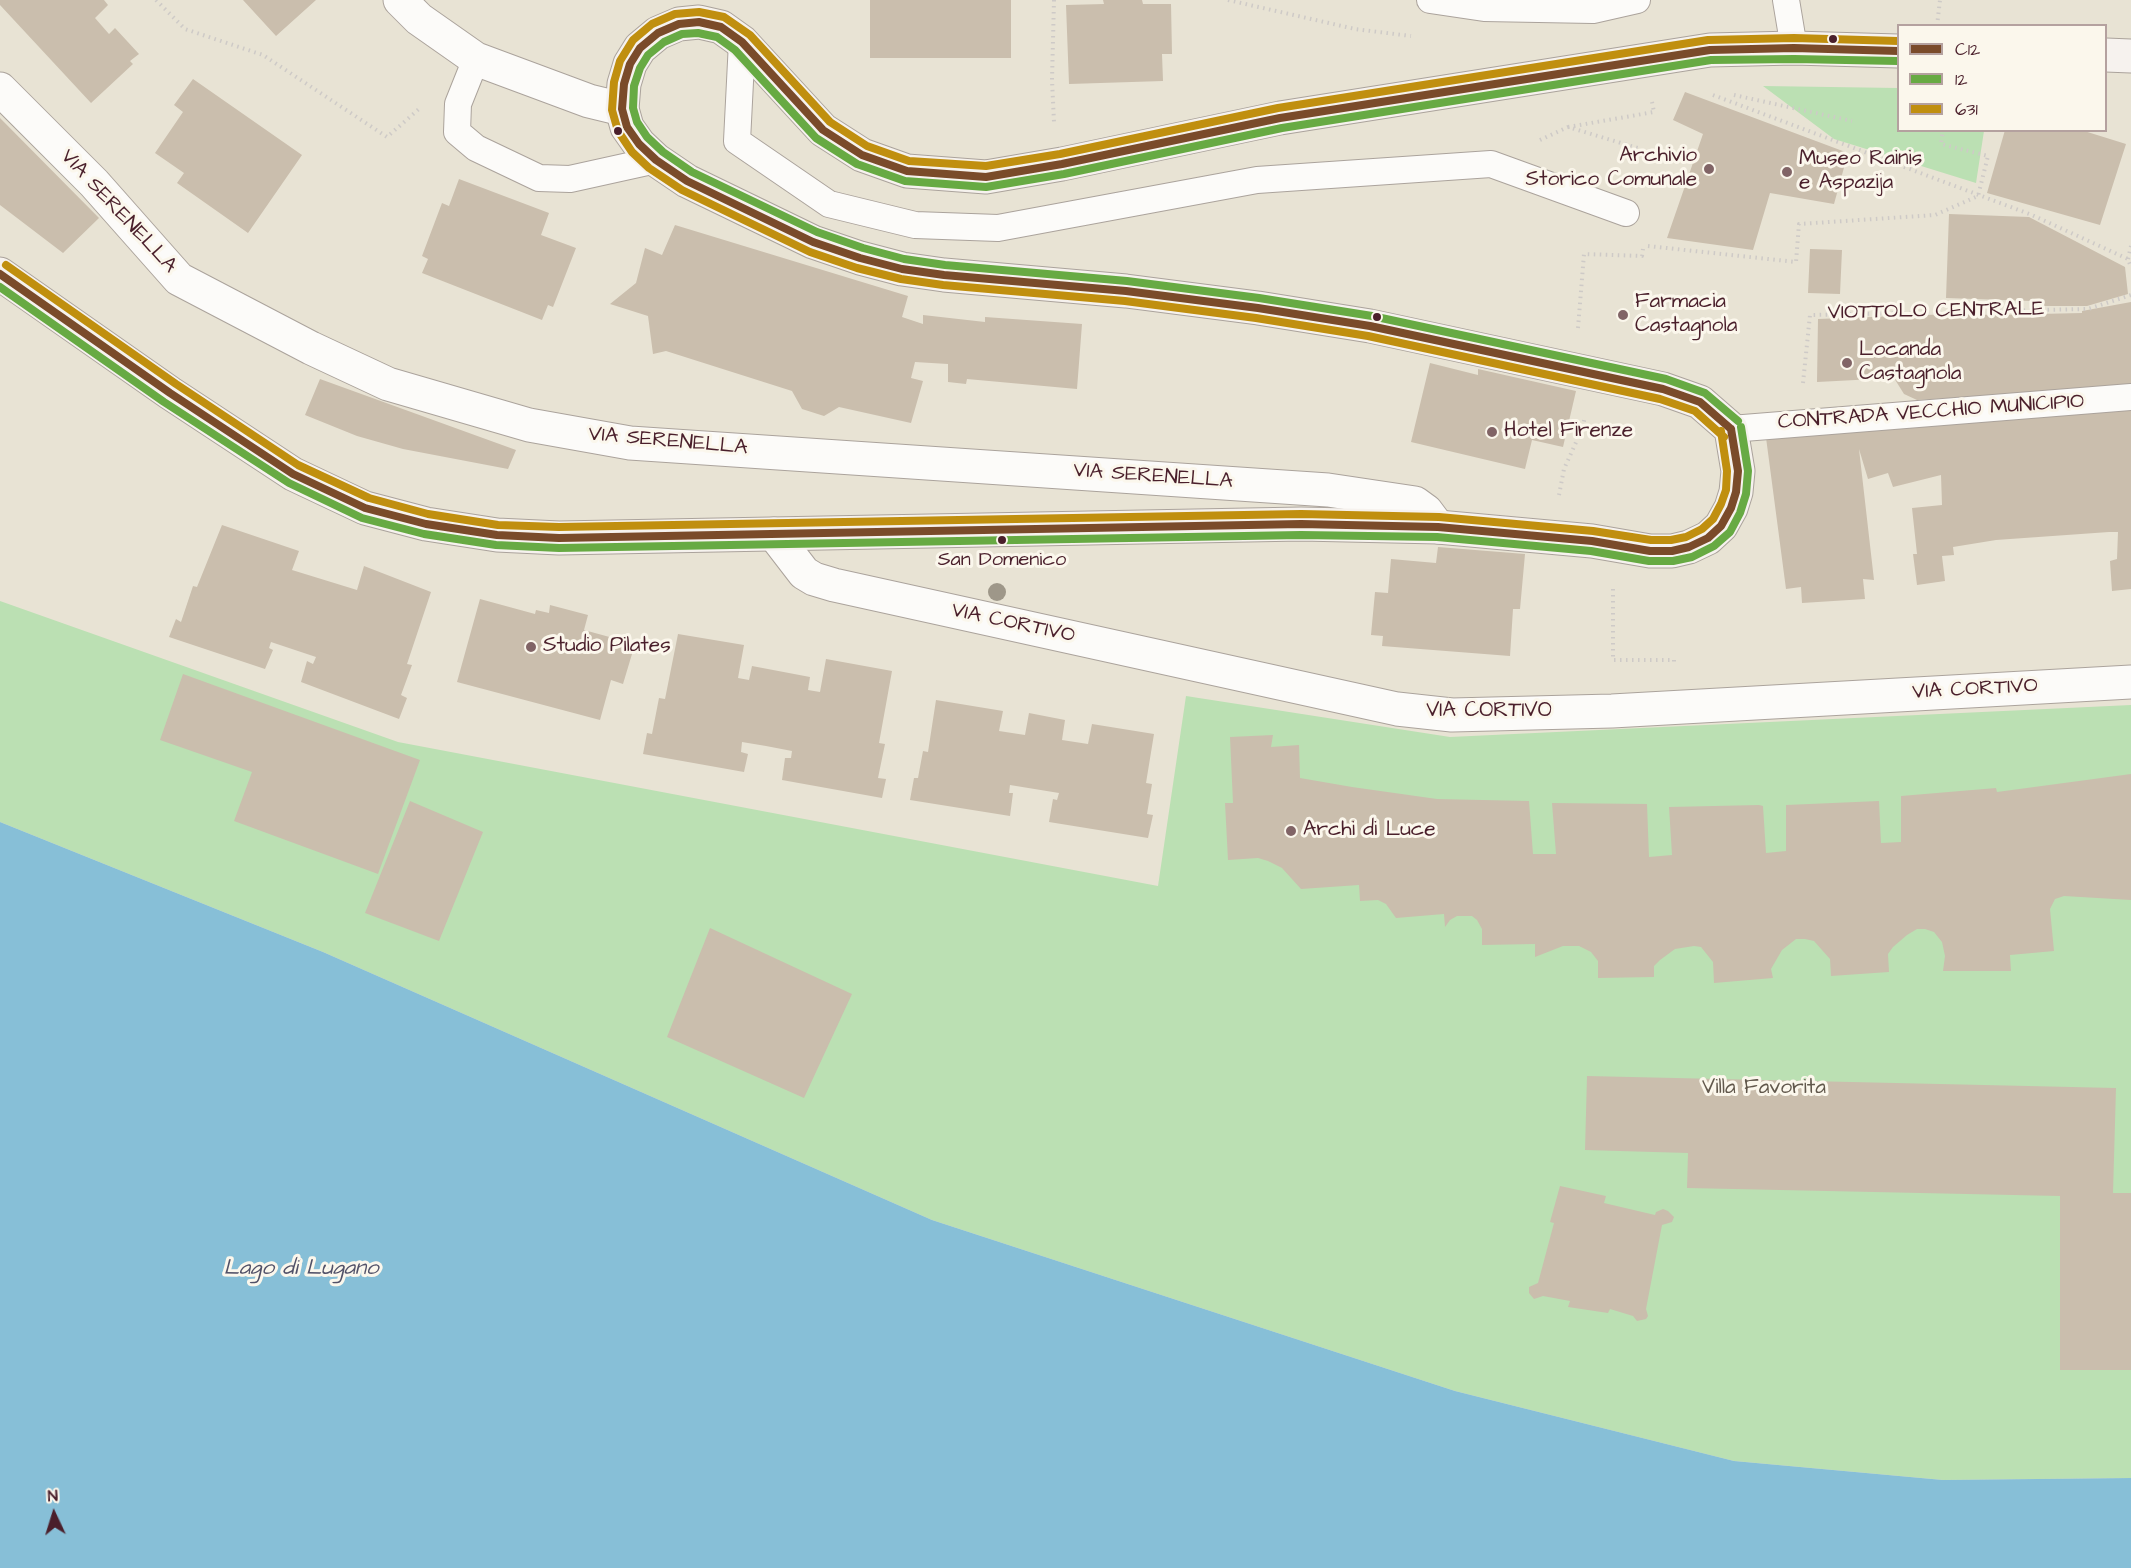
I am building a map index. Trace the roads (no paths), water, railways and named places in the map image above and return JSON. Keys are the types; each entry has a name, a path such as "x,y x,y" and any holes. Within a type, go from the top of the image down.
{"main road":[{"path":"0,274 170,393 292,474 365,508 426,524 497,536 559,538 1301,524 1438,527 1614,544 1650,551 1672,551 1689,547 1708,538 1721,526 1731,508 1736,492 1738,471 1731,429 1700,402 1681,394 1370,327 1258,308 1126,291 944,275 902,269 813,242 687,181 656,160 639,144 627,127 622,109 624,84 630,64 640,48 658,33 679,24 699,22 721,27 742,42 823,130 862,155 907,171 986,177 1062,164 1280,118 1710,50 1794,48 1897,51"},
{"path":"2107,55 2131,56"}],"street":[{"path":"400,0 419,20 476,59 589,101 622,109"},
{"name":"VIA SERENELLA","path":"0,89 94,183 179,279 310,348 388,384 529,425 630,442 1328,490 1414,503 1426,512 1438,527"},
{"name":"VIA CORTIVO","path":"774,534 804,573 814,579 834,585 1397,709 1452,715 1612,711 2131,682"}],"lane":[{"path":"1430,0 1484,8 1593,10 1637,0"},
{"path":"1786,0 1794,48"},
{"path":"742,42 737,141 829,204 915,225 998,228 1257,180 1491,164 1626,213"},
{"path":"476,59 458,104 457,132 476,148 539,178 570,179 656,160"},
{"name":"CONTRADA VECCHIO MUNICIPIO","path":"1731,429 2131,397"}],"water":[{"name":"Lago di Lugano","path":"0,822 323,952 932,1220 1455,1391 1734,1461 1943,1480 2131,1478 2131,1568 0,1568"}],"place":[{"name":"Archivio Storico Comunale","path":"1709,169"},
{"name":"Museo Rainis e Aspazija","path":"1787,172"},
{"name":"Farmacia Castagnola","path":"1623,315"},
{"name":"Locanda Castagnola","path":"1847,363"},
{"name":"Hotel Firenze","path":"1492,432"},
{"name":"San Domenico","path":"1002,540"},
{"name":"Studio Pilates","path":"531,647"},
{"name":"Archi di Luce","path":"1291,831"}],"park label":[{"name":"Villa Favorita","path":"1764,1089"}]}
